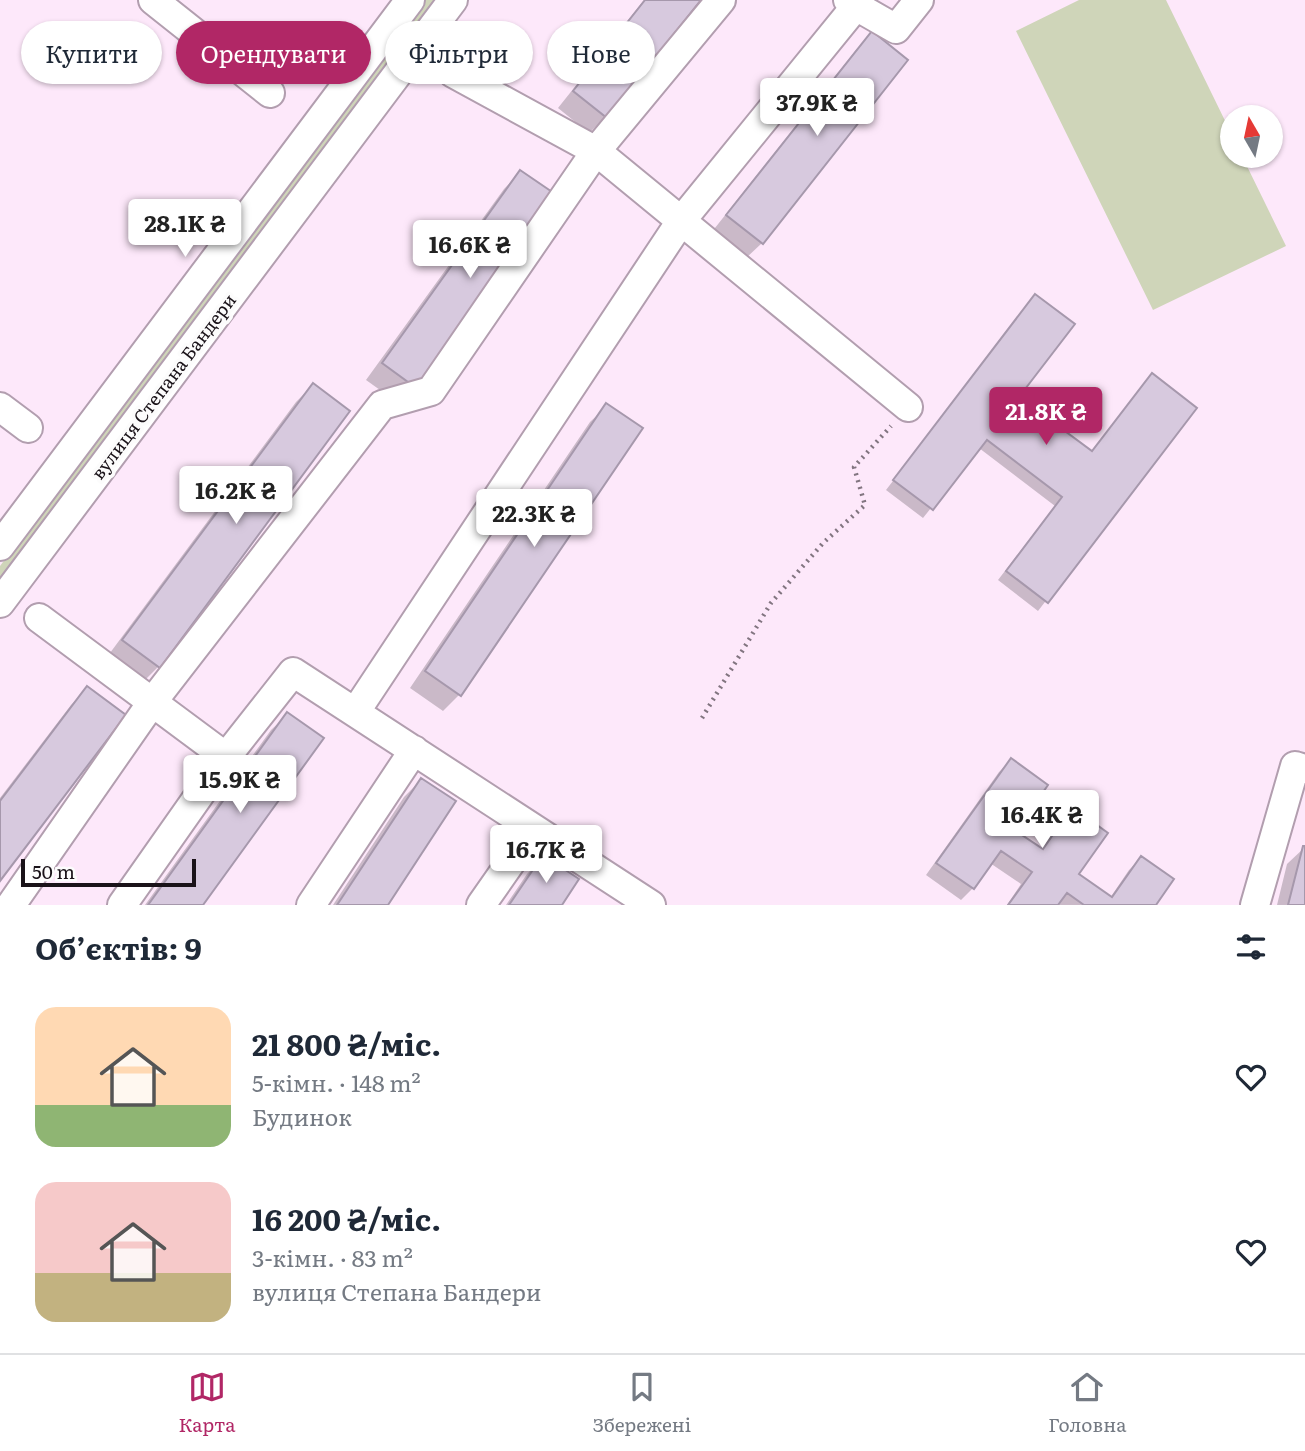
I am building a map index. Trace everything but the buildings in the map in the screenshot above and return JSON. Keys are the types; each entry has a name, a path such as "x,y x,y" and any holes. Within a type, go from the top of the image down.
{"street":[{"path":"153,0 270,93"},
{"name":"вулиця Степана Бандери","path":"0,546 410,0"},
{"name":"вулиця Степана Бандери","path":"0,603 453,0"},
{"path":"11,905 153,701 382,405 431,391 596,151 722,0"},
{"path":"356,712 681,221 852,3 896,29 919,0"},
{"path":"472,84 596,151 908,407"},
{"path":"0,407 28,428"},
{"path":"39,618 226,757"},
{"path":"122,905 226,757 293,672 650,905"},
{"path":"311,905 414,750"},
{"path":"1255,905 1295,766 1305,769"},
{"path":"481,905 534,829"}],"path":[{"path":"702,718 771,603 822,542 865,505 855,467 908,407"}],"green space":[{"path":"421,0 435,0 419,21 405,21"},
{"path":"1079,0 1166,0 1220,110 1220,168 1248,168 1286,246 1153,310 1016,31"},
{"path":"385,48 385,67 0,585 0,566 359,84 371,84 371,67"}]}
